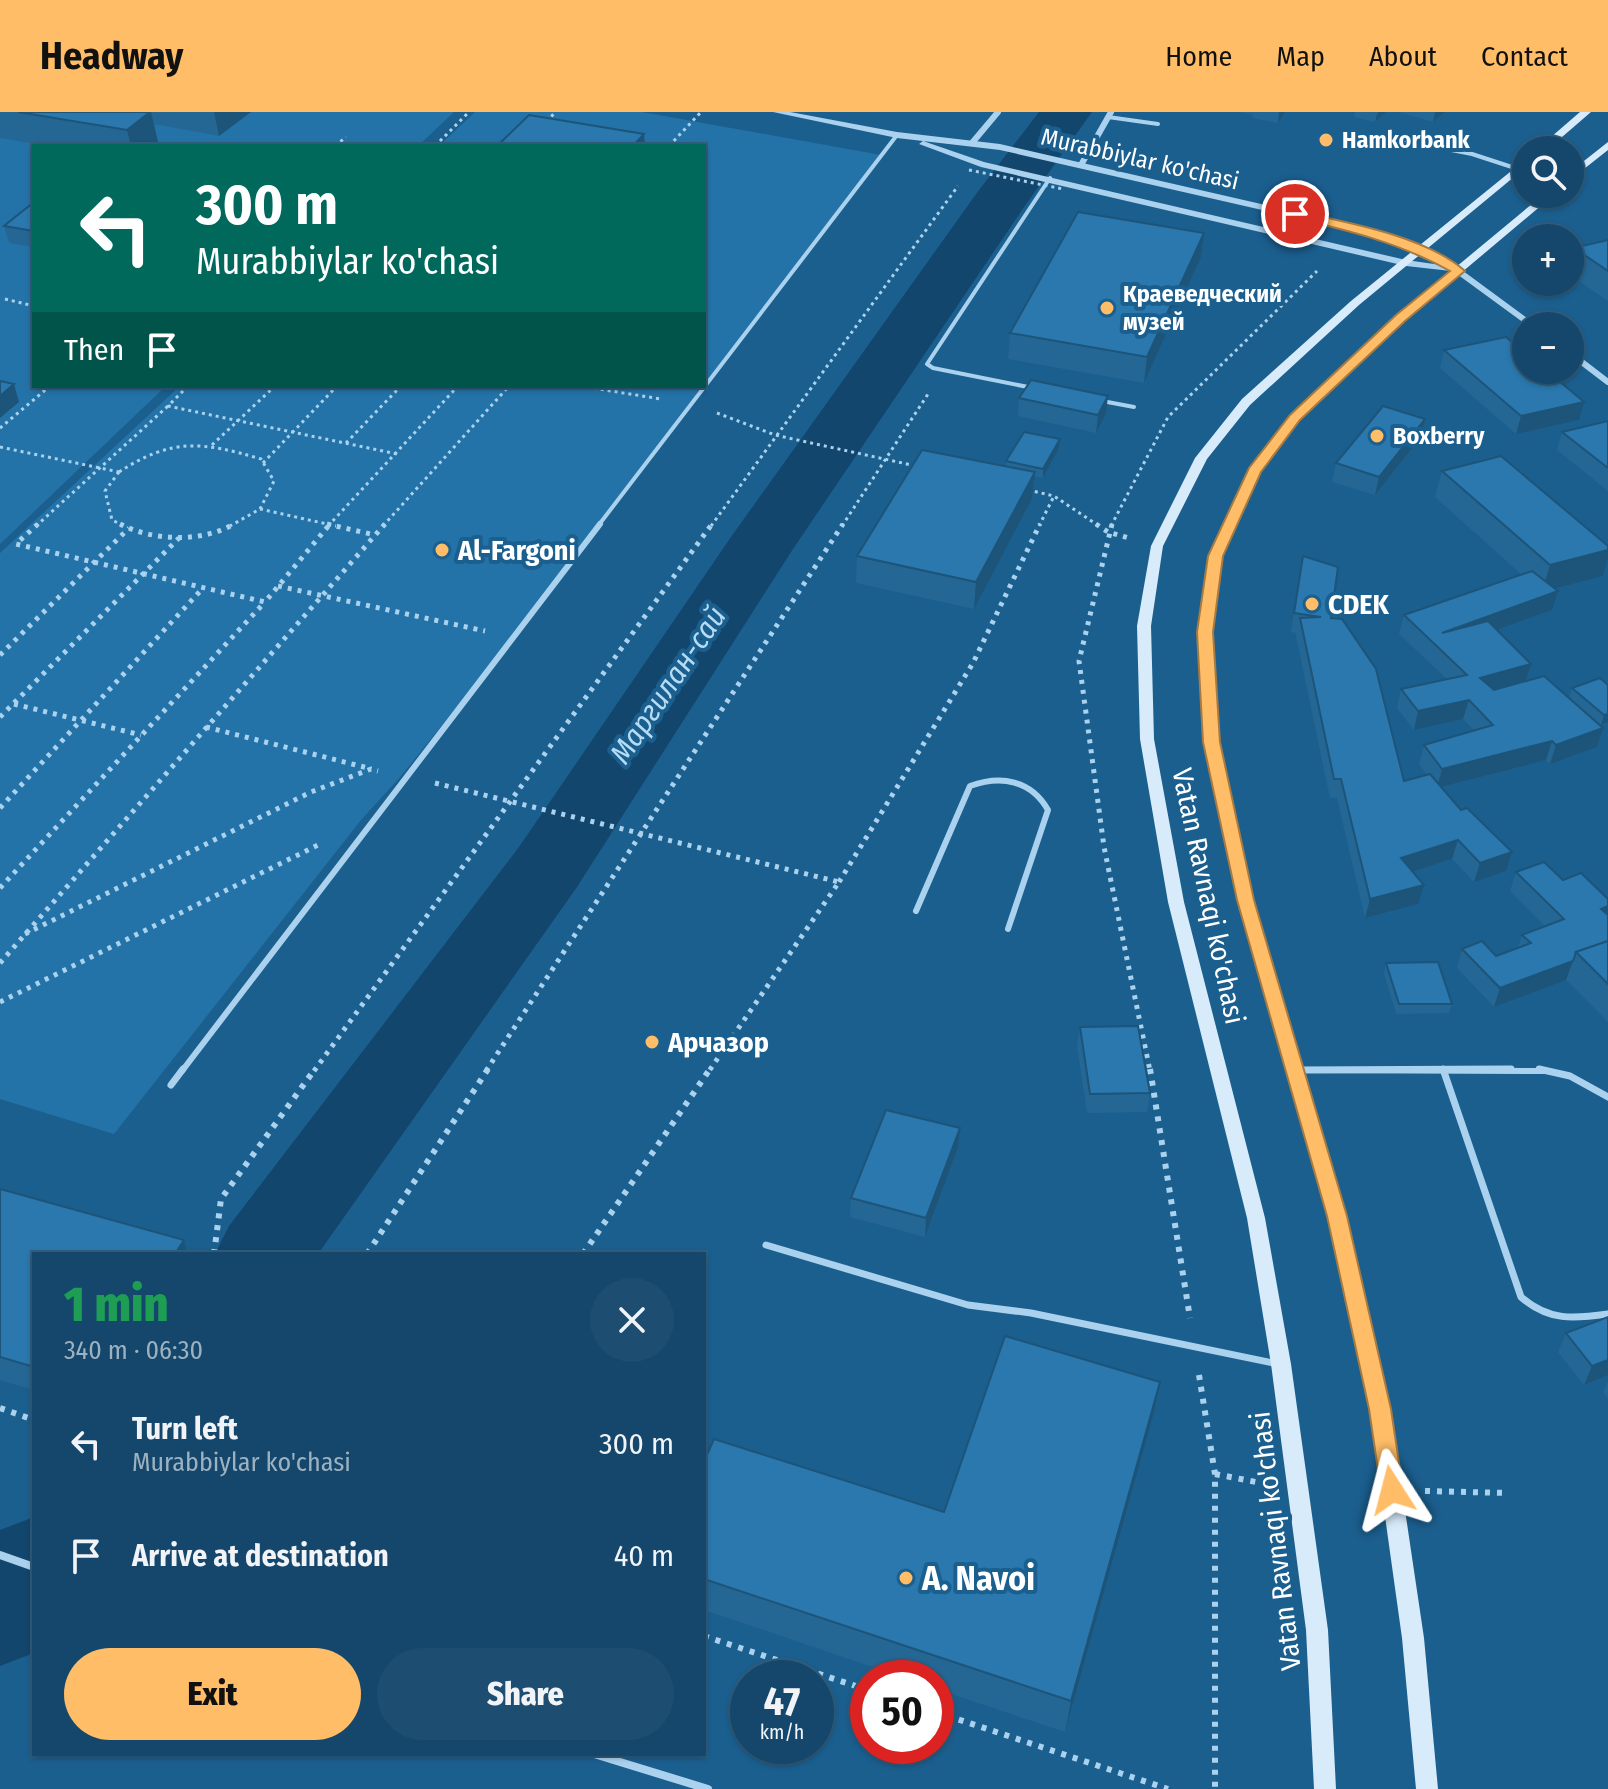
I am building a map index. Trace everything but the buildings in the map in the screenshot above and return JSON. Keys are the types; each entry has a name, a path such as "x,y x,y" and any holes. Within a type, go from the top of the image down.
{"main road":[{"path":"1558,136 1586,112"},
{"path":"1584,165 1608,145"},
{"name":"Vatan Ravnaqi ko'chasi","path":"1325,1789 1317,1630 1301,1491 1256,1218 1176,902 1147,739 1144,626 1157,546 1201,458 1246,402 1355,303 1512,174"},
{"name":"Vatan Ravnaqi ko'chasi","path":"1427,1789 1413,1638 1380,1409 1337,1216 1245,900 1212,742 1205,632 1215,556 1254,471 1295,417 1401,318 1533,208"}],"street":[{"name":"Murabbiylar ko'chasi","path":"777,112 897,135 1000,147 1357,229 1421,250 1458,271"},
{"path":"972,143 998,112"},
{"path":"1081,165 1109,114"},
{"name":"Murabbiylar ko'chasi","path":"897,135 981,164 1047,182 1406,263 1458,271"},
{"path":"1458,271 1514,312"},
{"path":"1584,364 1608,382"},
{"path":"0,1555 32,1566"},
{"path":"601,1756 708,1789"}],"lane":[{"path":"1109,114 1158,124"},
{"path":"706,384 897,135"},
{"path":"1384,137 1512,164"},
{"path":"1046,390 933,368 927,364 1047,182"},
{"path":"171,1085 703,388"},
{"path":"1090,399 1134,407"},
{"path":"916,911 970,786 986,779 1001,779 1027,786 1042,796 1048,810 1008,929"},
{"path":"1443,1069 1521,1297 1537,1313 1559,1320 1608,1314"},
{"path":"1294,1070 1538,1069 1570,1076 1608,1097"},
{"path":"766,1245 968,1305 1031,1313 1281,1364"}],"path":[{"path":"437,144 469,112"},
{"path":"537,129 556,112"},
{"path":"671,144 701,112"},
{"path":"337,144 346,137"},
{"path":"214,1252 221,1199 969,170 1047,182 1063,189"},
{"path":"2,300 32,306"},
{"path":"0,428 48,388"},
{"path":"186,388 16,544 265,602"},
{"path":"212,445 273,388"},
{"path":"263,463 335,388"},
{"path":"345,444 399,388"},
{"path":"0,888 265,602 330,524 456,388"},
{"path":"0,963 319,597 507,388"},
{"path":"610,388 691,404 775,435 916,465"},
{"path":"168,406 397,454"},
{"path":"212,445 261,459 263,463 274,481 260,509 227,528 179,538 141,535 112,520 105,491 119,472 136,459 160,452 212,445"},
{"path":"0,447 119,472"},
{"path":"1023,489 1054,496 1108,532 1157,546"},
{"path":"584,1252 839,882 973,663 1054,496"},
{"path":"260,509 375,535"},
{"path":"0,655 129,528"},
{"path":"0,717 179,538"},
{"path":"278,586 513,637"},
{"path":"0,808 203,587"},
{"path":"13,703 141,735"},
{"path":"206,727 839,882"},
{"path":"25,934 311,792 371,769"},
{"path":"0,1002 373,819"},
{"path":"0,1408 32,1420"},
{"path":"1215,1474 1301,1491"},
{"path":"1392,1490 1509,1493"},
{"path":"706,1637 850,1684"},
{"path":"954,1718 1168,1789"}],"shaded area":[{"path":"0,112 454,112 420,144 32,144 32,388 164,388 0,544"},
{"path":"475,112 642,112 881,155 706,384 706,144 441,144"},
{"path":"178,388 703,388 513,637 401,776 361,820 114,1134 0,1099 0,553"}],"waterway":[{"name":"Маргилан-сай","path":"265,1252 548,867 756,552 999,202 1066,112"},
{"name":"Маргилан-сай","path":"0,1614 32,1571"}],"place":[{"name":"Hamkorbank","path":"1326,140"},
{"name":"Краеведческий музей","path":"1107,308"},
{"name":"Boxberry","path":"1377,436"},
{"name":"Al-Fargoni","path":"442,550"},
{"name":"CDEK","path":"1312,604"},
{"name":"Арчазор","path":"652,1042"},
{"name":"A. Navoi","path":"906,1578"}],"route":[{"path":"1295,214 1357,229 1421,250 1458,271 1401,318 1295,417 1254,471 1215,556 1205,632 1212,742 1245,900 1337,1216 1380,1409 1392,1490"}]}
